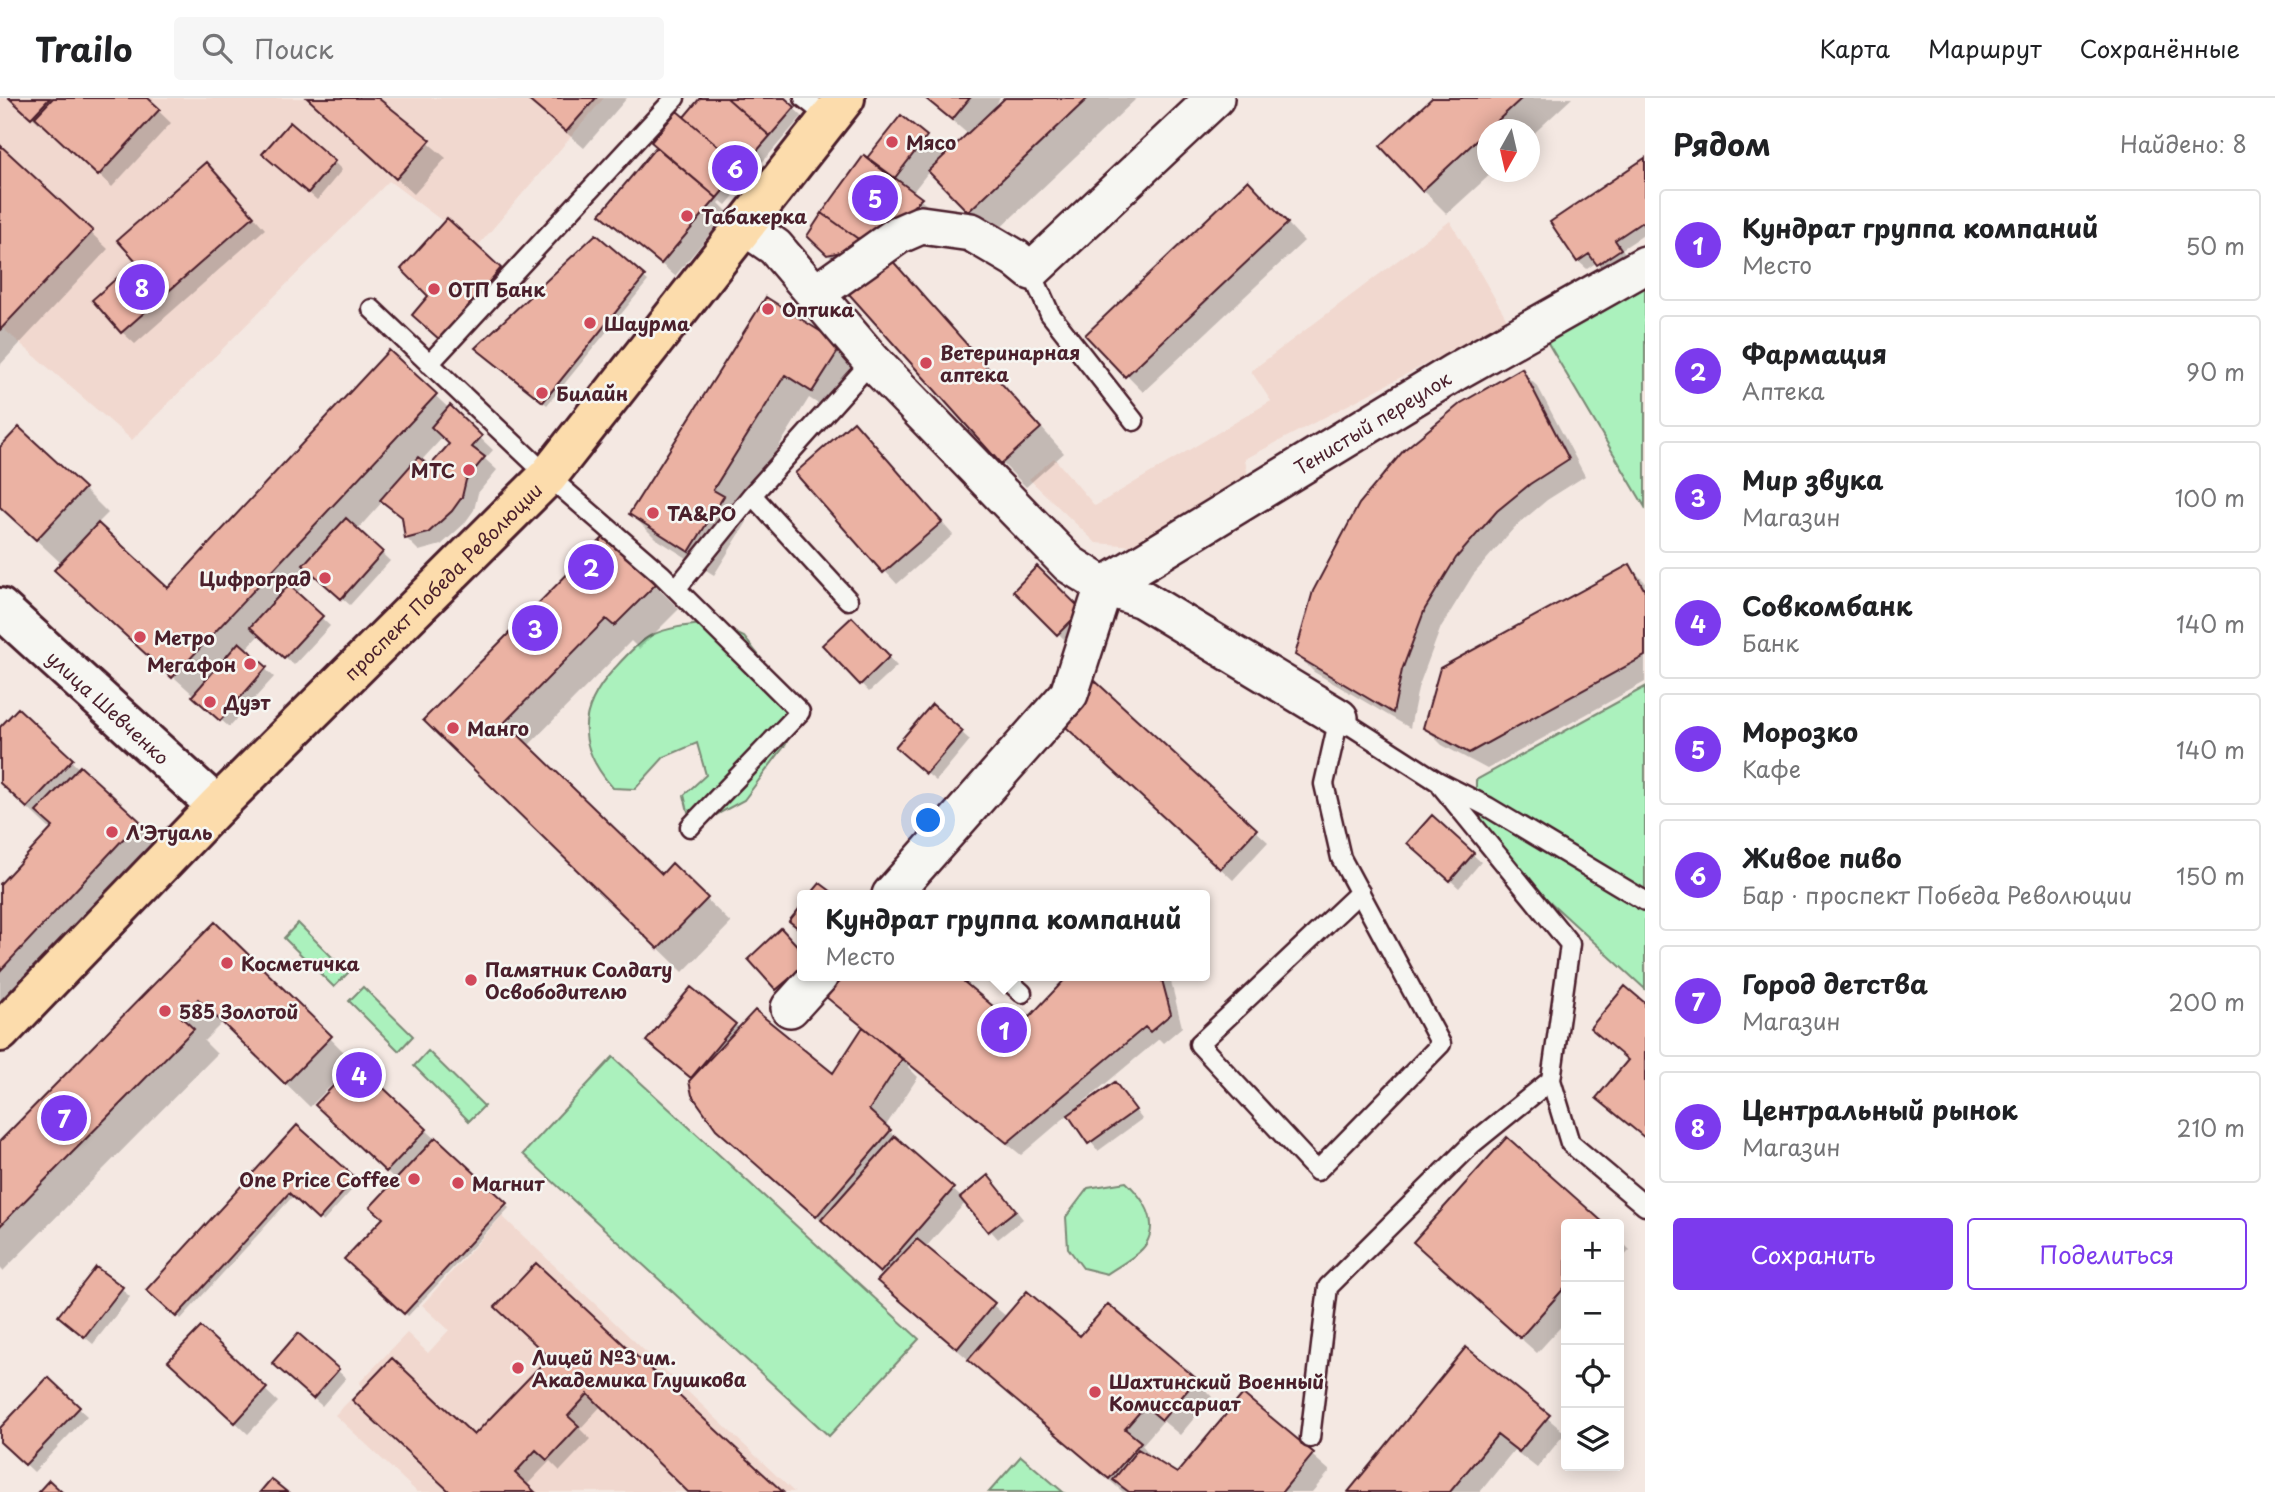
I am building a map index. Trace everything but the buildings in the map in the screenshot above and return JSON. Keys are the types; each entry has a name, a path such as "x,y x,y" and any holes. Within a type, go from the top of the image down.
{"main road":[{"name":"проспект Победа Революции","path":"0,1032 216,806 548,476 743,225 826,105"},
{"name":"улица Шевченко","path":"0,608 216,806"}],"street":[{"path":"815,294 898,234 921,225 971,232 1015,258 1031,271 1215,98"},
{"path":"743,225 775,247 872,361 1069,564 1104,586 1142,599 1339,719"},
{"name":"Тенистый переулок","path":"1104,586 1455,372 1645,265"},
{"path":"902,890 1069,694 1104,586"},
{"path":"790,1009 815,981"}],"lane":[{"path":"429,364 674,98"},
{"path":"1031,271 1051,314 1134,421"},
{"path":"372,309 548,476 676,589 800,712 690,827"},
{"path":"676,589 752,495 872,361"},
{"path":"752,495 848,600"},
{"path":"1360,892 1199,1044 1317,1171 1441,1044 1360,892 1341,858 1324,784 1339,719 1437,781 1488,807 1645,901"},
{"path":"1437,781 1570,944 1551,1080 1570,1143 1645,1206"},
{"path":"1009,981 1022,993"},
{"path":"1310,1438 1328,1287 1472,1144 1551,1080"}],"shaded area":[{"path":"0,98 604,98 477,247 389,181 132,440 0,326"},
{"path":"1450,221 1508,321 1245,459 1248,478 1135,546 1096,543 1029,479 1054,458 1095,506 1271,401 1251,371"},
{"name":"Лицей №3 им. Академика Глушкова","path":"502,1216 794,1492 417,1492 335,1415 362,1388 360,1382 407,1333 428,1353 449,1330 422,1305"}],"green space":[{"path":"1645,288 1645,507 1548,343"},
{"path":"714,623 744,637 760,657 795,719 786,744 744,800 692,828 684,795 706,775 697,743 664,757 635,789 613,788 592,757 586,728 593,699 602,684 640,643 665,630"},
{"path":"1645,687 1645,989 1476,834 1476,780"},
{"path":"298,923 348,973 334,987 284,938"},
{"path":"363,987 413,1036 399,1051 349,1001"},
{"path":"428,1051 484,1106 469,1121 414,1066"},
{"path":"613,1057 919,1339 829,1436 523,1154"},
{"path":"1126,1182 1148,1210 1151,1226 1146,1244 1134,1256 1107,1274 1083,1268 1068,1248 1066,1217 1088,1188"},
{"path":"1021,1456 1063,1492 989,1492"}],"place":[{"name":"Мясо","path":"892,142"},
{"name":"Живое пиво","path":"735,168"},
{"name":"Морозко","path":"875,198"},
{"name":"Табакерка","path":"687,216"},
{"name":"Центральный рынок","path":"142,287"},
{"name":"ОТП Банк","path":"434,289"},
{"name":"Оптика","path":"768,309"},
{"name":"Шаурма","path":"590,323"},
{"name":"Ветеринарная аптека","path":"926,363"},
{"name":"Билайн","path":"542,393"},
{"name":"МТС","path":"469,470"},
{"name":"ТА&РО","path":"653,513"},
{"name":"Фармация","path":"591,567"},
{"name":"Цифроград","path":"325,578"},
{"name":"Мир звука","path":"535,628"},
{"name":"Метро","path":"140,637"},
{"name":"Мегафон","path":"250,664"},
{"name":"Дуэт","path":"210,702"},
{"name":"Манго","path":"453,728"},
{"name":"Л'Этуаль","path":"112,832"},
{"name":"Косметичка","path":"227,963"},
{"name":"Памятник Солдату Освободителю","path":"471,980"},
{"name":"585 Золотой","path":"165,1011"},
{"name":"Кундрат группа компаний","path":"1004,1030"},
{"name":"Совкомбанк","path":"359,1075"},
{"name":"Город детства","path":"64,1118"},
{"name":"One Price Coffee","path":"414,1179"},
{"name":"Магнит","path":"458,1183"},
{"name":"Лицей №3 им. Академика Глушкова","path":"518,1368"},
{"name":"Шахтинский Военный Комиссариат","path":"1095,1392"}]}
